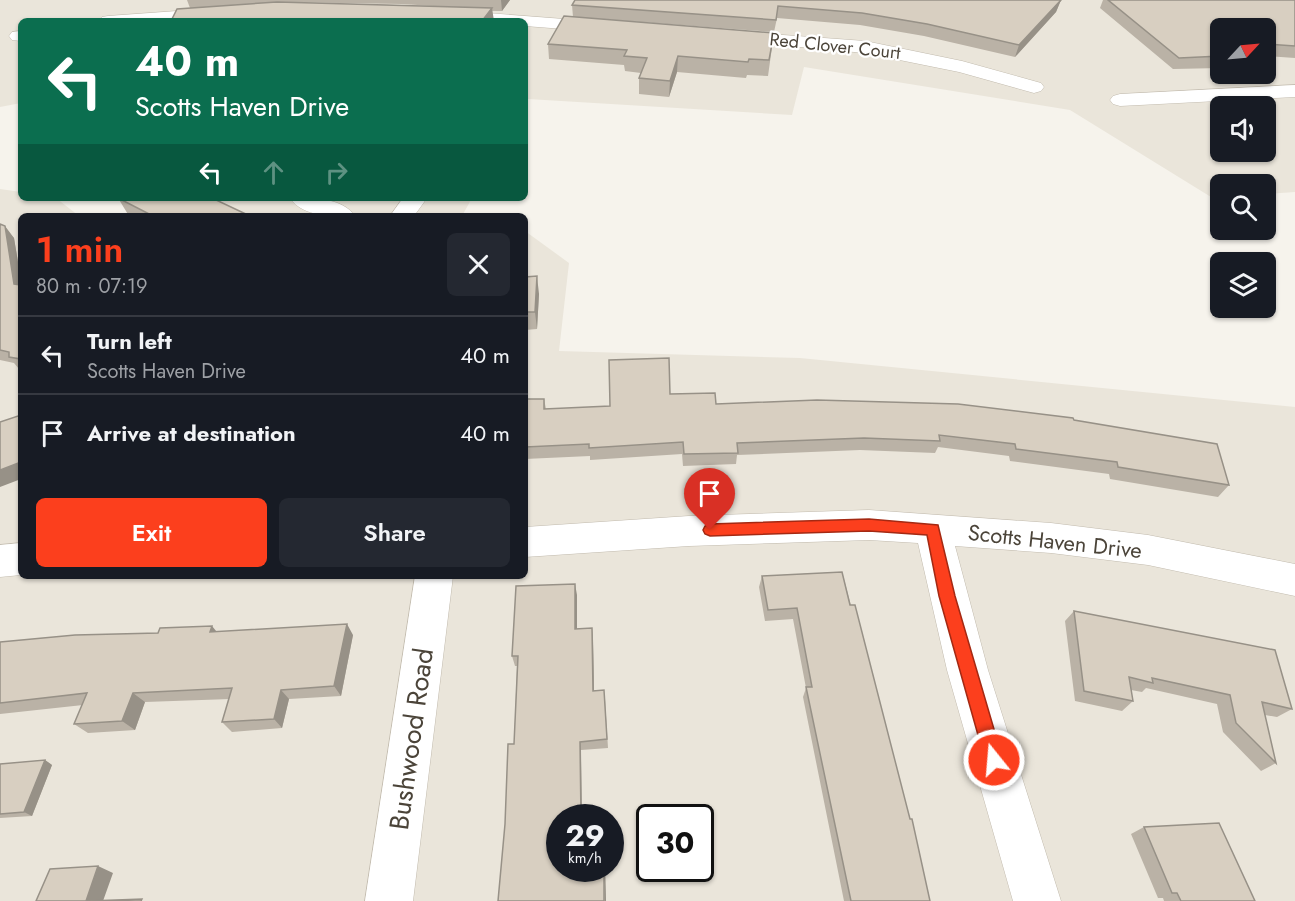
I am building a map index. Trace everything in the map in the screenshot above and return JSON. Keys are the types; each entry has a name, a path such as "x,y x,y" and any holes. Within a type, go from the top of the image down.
{"street":[{"path":"150,18 159,0"},
{"path":"150,18 235,12"},
{"path":"435,14 500,18"},
{"path":"532,20 626,28"},
{"name":"Red Clover Court","path":"707,34 865,47 962,67 1034,87"},
{"path":"1120,100 1295,91"},
{"path":"309,201 336,213"},
{"name":"Scotts Haven Drive","path":"528,542 689,531 869,525 1051,538 1148,550 1295,580"},
{"path":"933,530 956,629 1037,901"},
{"path":"0,561 18,559"},
{"name":"Bushwood Road","path":"389,901 434,579"}],"shaded area":[{"path":"0,0 1295,0 1295,192 1276,193 1276,174 1210,174 1210,196 1070,110 804,67 792,115 528,99 528,18 18,18 18,104 0,107"},
{"path":"0,189 18,192 18,201 60,201 75,213 18,213 18,579 528,579 528,233 569,263 559,351 800,358 1295,407 1295,901 0,901"},
{"path":"173,201 470,201 464,213 148,213"}],"building":[{"path":"575,0 1061,0 1019,45 927,24 862,13 778,6 776,20 572,5"},
{"path":"1108,0 1295,0 1295,46 1276,45 1276,18 1210,18 1210,57 1179,58"},
{"path":"277,2 492,8 484,18 172,18 177,9"},
{"path":"564,16 774,33 769,60 749,59 748,62 678,56 670,81 639,78 647,58 624,56 627,50 548,44"},
{"path":"124,201 218,201 244,213 147,213"},
{"path":"0,224 5,226 14,284 18,285 18,358 9,357 9,352 0,350"},
{"path":"537,276 535,312 528,312 528,277"},
{"path":"669,358 670,394 715,393 716,404 817,400 958,404 1073,418 1217,444 1229,485 1118,467 1117,462 1016,449 1015,444 939,435 940,441 864,438 737,443 738,453 684,454 683,442 589,448 589,444 528,447 528,399 544,399 544,409 610,406 609,360"},
{"path":"18,416 18,463 0,470 0,422"},
{"path":"842,572 850,605 855,605 910,819 912,819 930,901 851,901 806,687 812,687 797,608 768,610 762,576"},
{"path":"575,584 575,629 592,628 593,691 604,690 607,739 580,742 581,804 546,804 546,882 604,882 604,901 498,901 505,824 508,744 514,744 518,656 512,656 516,586"},
{"path":"1074,611 1275,650 1292,709 1262,702 1276,763 1236,723 1230,695 1152,678 1153,683 1129,677 1133,701 1084,691"},
{"path":"347,624 334,686 281,690 274,719 222,722 232,688 133,693 122,721 74,724 87,693 0,703 0,642 75,635 158,633 160,628 212,626 210,632"},
{"path":"45,760 24,812 0,814 0,764"},
{"path":"1219,823 1255,901 1181,901 1177,893 1172,893 1144,827"},
{"path":"98,866 86,901 36,901 50,869"},
{"path":"142,899 141,901 88,901"}],"route":[{"path":"710,530 869,525 933,530 947,596 994,760"}]}
